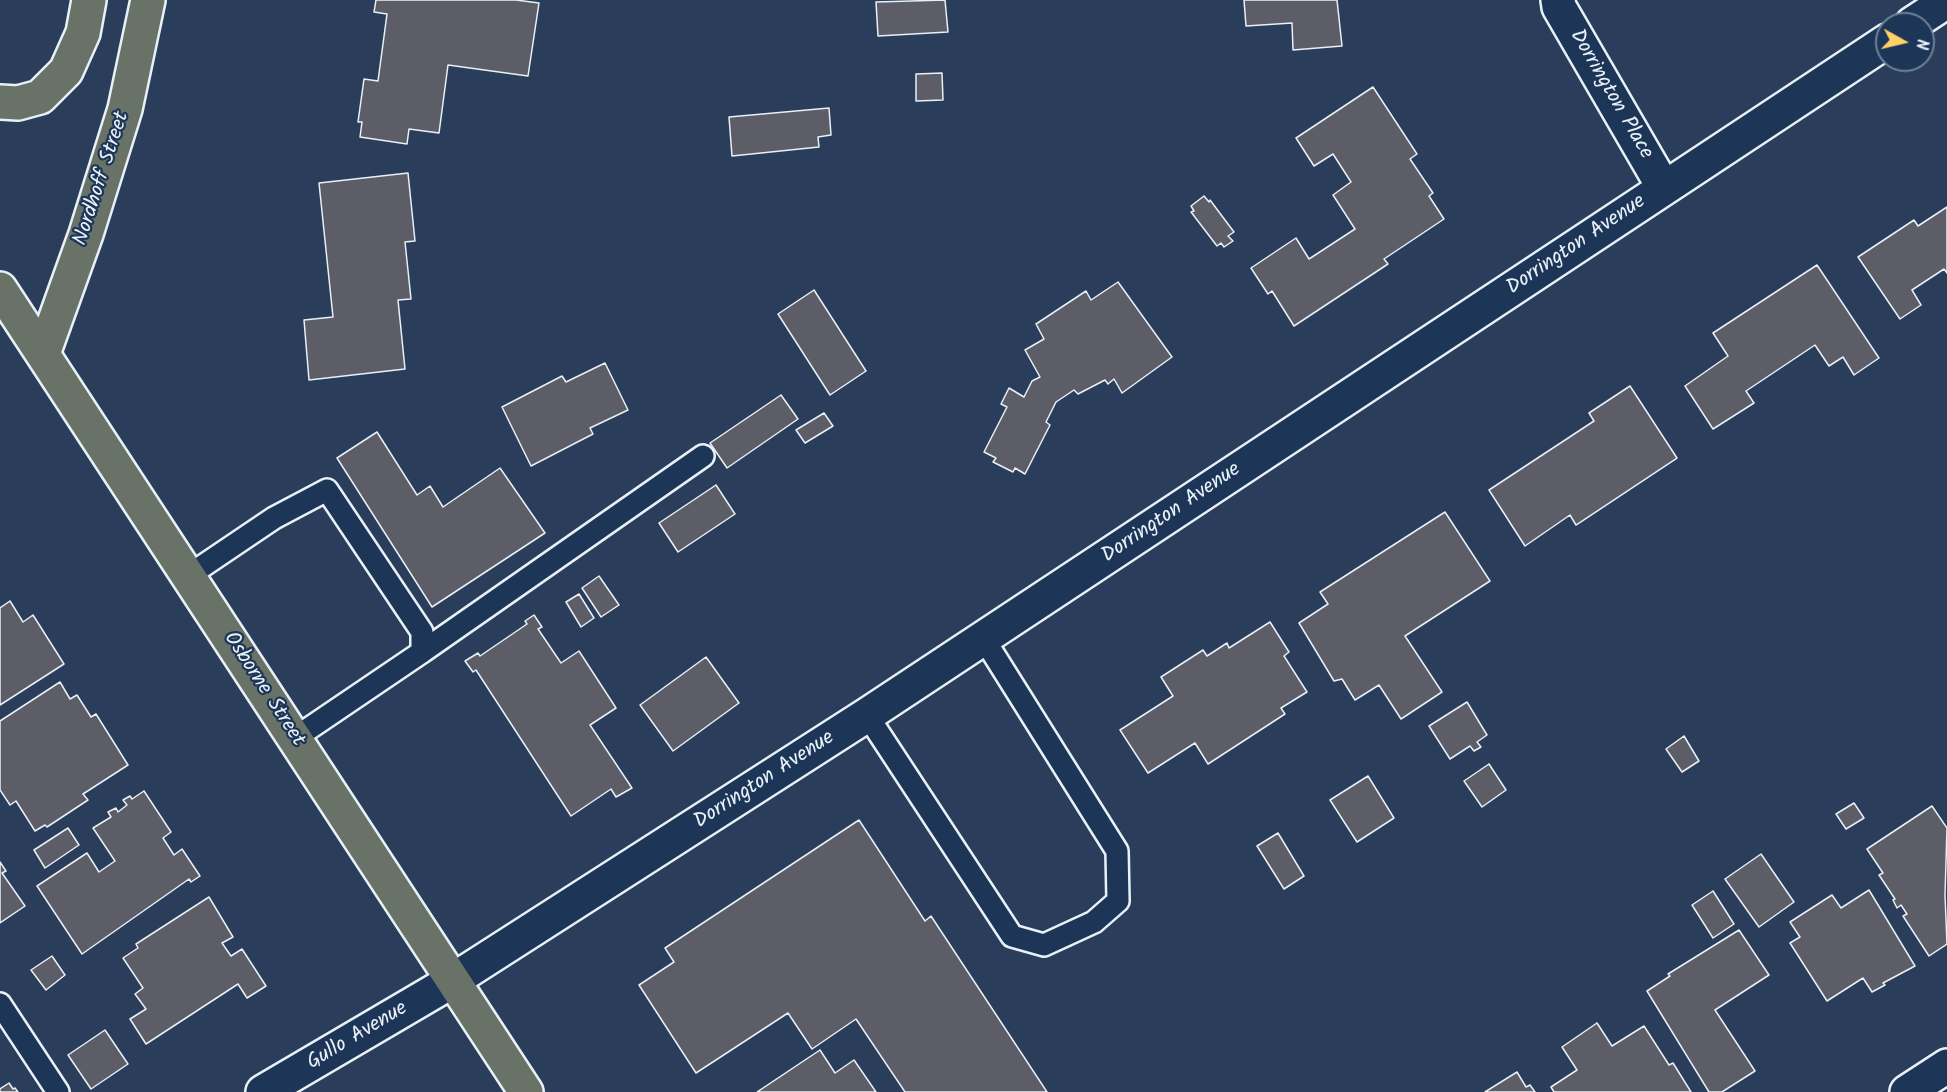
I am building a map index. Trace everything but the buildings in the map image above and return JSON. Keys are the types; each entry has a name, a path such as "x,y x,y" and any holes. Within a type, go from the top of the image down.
{"main road":[{"path":"0,102 18,103 40,97 66,70 83,33 89,0"},
{"name":"Nordhoff Street","path":"43,354 86,234 125,109 148,0"},
{"name":"Osborne Street","path":"0,289 526,1092"}],"street":[{"name":"Dorrington Place","path":"1558,0 1565,17 1664,188"},
{"path":"1930,12 1947,1"},
{"name":"Dorrington Avenue","path":"452,981 984,639 1875,49"},
{"name":"Gullo Avenue","path":"263,1092 452,981"},
{"path":"1907,1092 1947,1066"}],"lane":[{"path":"295,738 703,456"},
{"path":"188,576 274,518 327,490 422,632 422,651"},
{"path":"867,715 1012,936 1044,945 1094,922 1118,901 1117,851 984,639"},
{"path":"0,1004 58,1092"}]}
